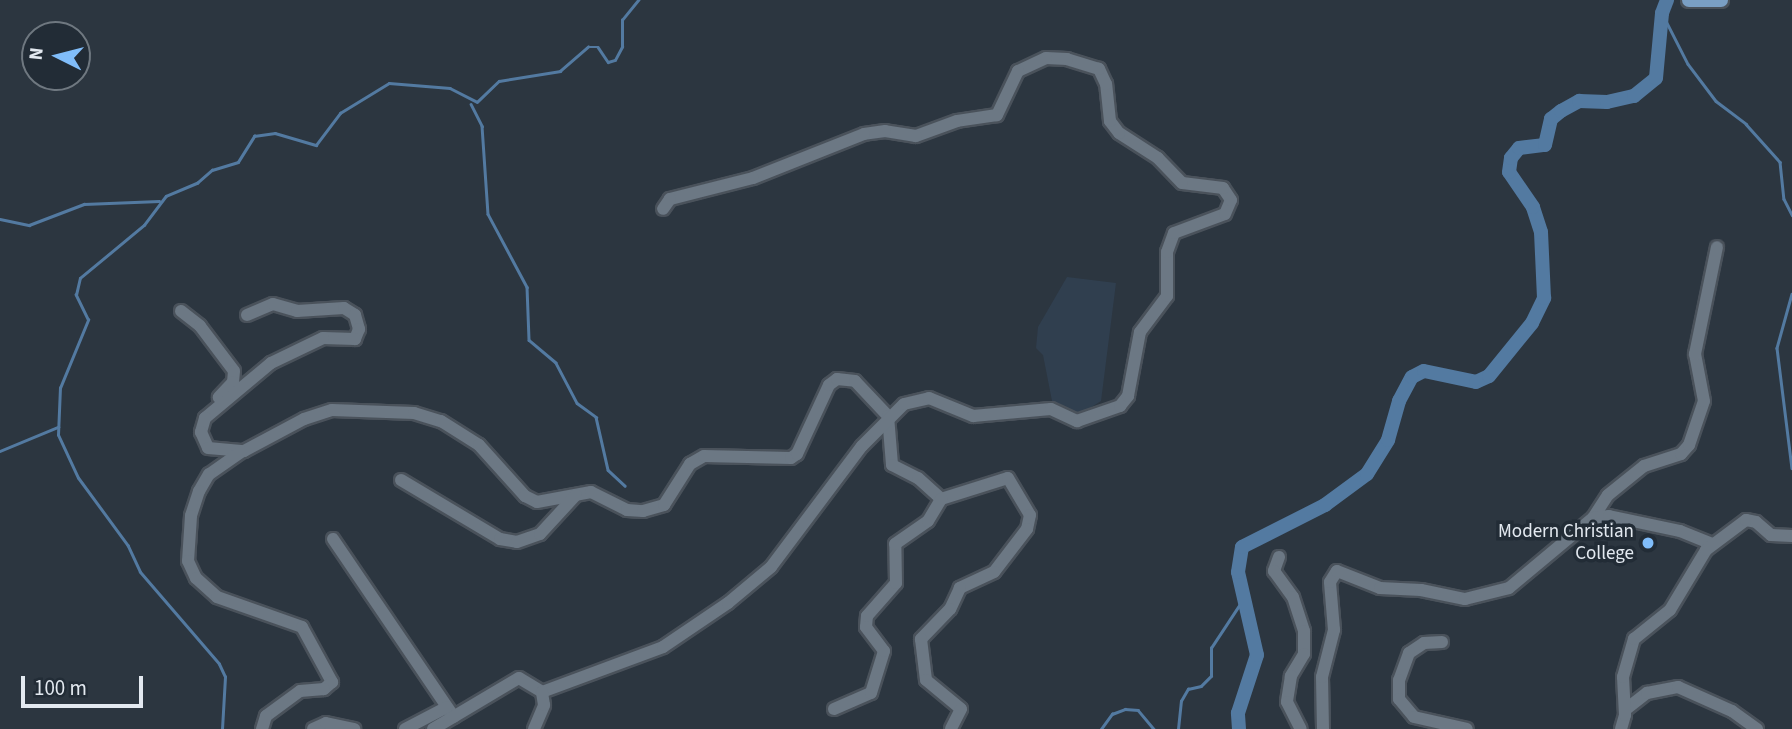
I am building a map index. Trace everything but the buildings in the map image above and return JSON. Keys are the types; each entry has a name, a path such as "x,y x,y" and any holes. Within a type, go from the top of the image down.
{"main road":[{"path":"1689,0 1721,0"}],"street":[{"path":"542,692 663,647 729,603 771,566 887,416 904,404 929,398 973,416 1051,409 1077,421 1120,406 1128,396 1136,340 1167,296 1167,252 1174,233 1210,222 1231,206 1229,193 1223,188 1182,183 1158,158 1119,133 1110,121 1104,75 1090,64 1035,59 1018,71 997,115 957,121 916,136 886,131 864,134 753,178 670,200 663,209"},
{"path":"1323,729 1322,677 1335,619 1332,574 1342,571 1380,588 1422,590 1465,599 1503,592 1593,518 1608,495 1644,466 1681,454 1689,445 1704,401 1695,354 1717,247"},
{"path":"202,426 214,409 271,363 323,338 355,339 359,329 355,315 344,308 297,311 273,304 247,315"},
{"path":"181,311 200,326 233,371 233,382 204,413 201,439 208,448 244,451"},
{"path":"262,729 266,716 300,691 324,689 331,682 302,627 217,597 196,578 188,561 191,516 199,491 209,474 244,451 303,419 332,410 414,413 441,421 479,445 531,500 545,503 591,492 627,510 643,511 664,505 690,464 704,456 790,458 797,454 823,393 837,379 855,381 887,416 892,432 890,463 918,478 941,499"},
{"path":"941,499 962,496 1005,477 1017,489 1030,515 1027,529 994,572 960,588 950,609 921,639 926,680 961,709 951,729"},
{"path":"401,480 500,538 517,542 540,534 577,494"},
{"path":"834,709 872,693 884,651 866,627 867,616 896,583 895,544 928,521 941,499"},
{"path":"1593,518 1609,516 1713,544"},
{"path":"1621,729 1625,709 1623,677 1634,639 1670,610 1698,561 1713,544 1746,520 1756,522 1771,535 1792,536"},
{"path":"333,539 451,712"},
{"path":"1279,557 1274,571 1293,597 1304,631 1304,654 1291,676 1287,702 1301,729"},
{"path":"1442,642 1424,643 1409,653 1399,680 1399,699 1414,717 1467,729"},
{"path":"405,729 451,712 519,678 526,679 542,692 544,705 534,729"},
{"path":"1625,709 1647,693 1678,687 1732,711 1757,729"},
{"path":"433,729 451,712"},
{"path":"313,729 326,723 354,729"}],"shaded area":[{"path":"1067,277 1116,283 1101,401 1077,416 1055,416 1043,355 1036,348 1038,327"}],"waterway":[{"path":"222,729 225,677 219,664 140,572 128,546 78,478 58,435 60,388 88,320 76,295 80,278 144,225 166,196 197,183 212,170 238,162 254,136 275,133 316,145 340,113 389,83 450,88 477,102 499,81 560,71 588,47 598,47 608,62 615,60 622,47 622,20 638,0"},
{"path":"1239,729 1238,713 1257,655 1238,572 1242,547 1325,505 1367,474 1388,440 1399,401 1412,377 1424,371 1476,382 1489,376 1532,323 1544,298 1541,232 1533,207 1509,172 1511,158 1519,148 1545,145 1551,119 1579,101 1607,102 1634,96 1656,78 1662,13 1667,0"},
{"path":"1662,13 1688,64 1716,101 1746,124 1780,162 1784,199 1792,215"},
{"path":"471,104 482,126 488,214 527,287 529,340 556,363 577,403 596,417 608,470 625,486"},
{"path":"0,219 29,225 84,204 159,201"},
{"path":"1792,294 1777,348 1792,468"},
{"path":"0,451 58,427"},
{"path":"1178,729 1181,701 1188,689 1201,686 1211,676 1211,648 1244,598"},
{"path":"1101,729 1112,714 1125,709 1138,710 1154,729"}],"place":[{"name":"Modern Christian College","path":"1648,543"}]}
